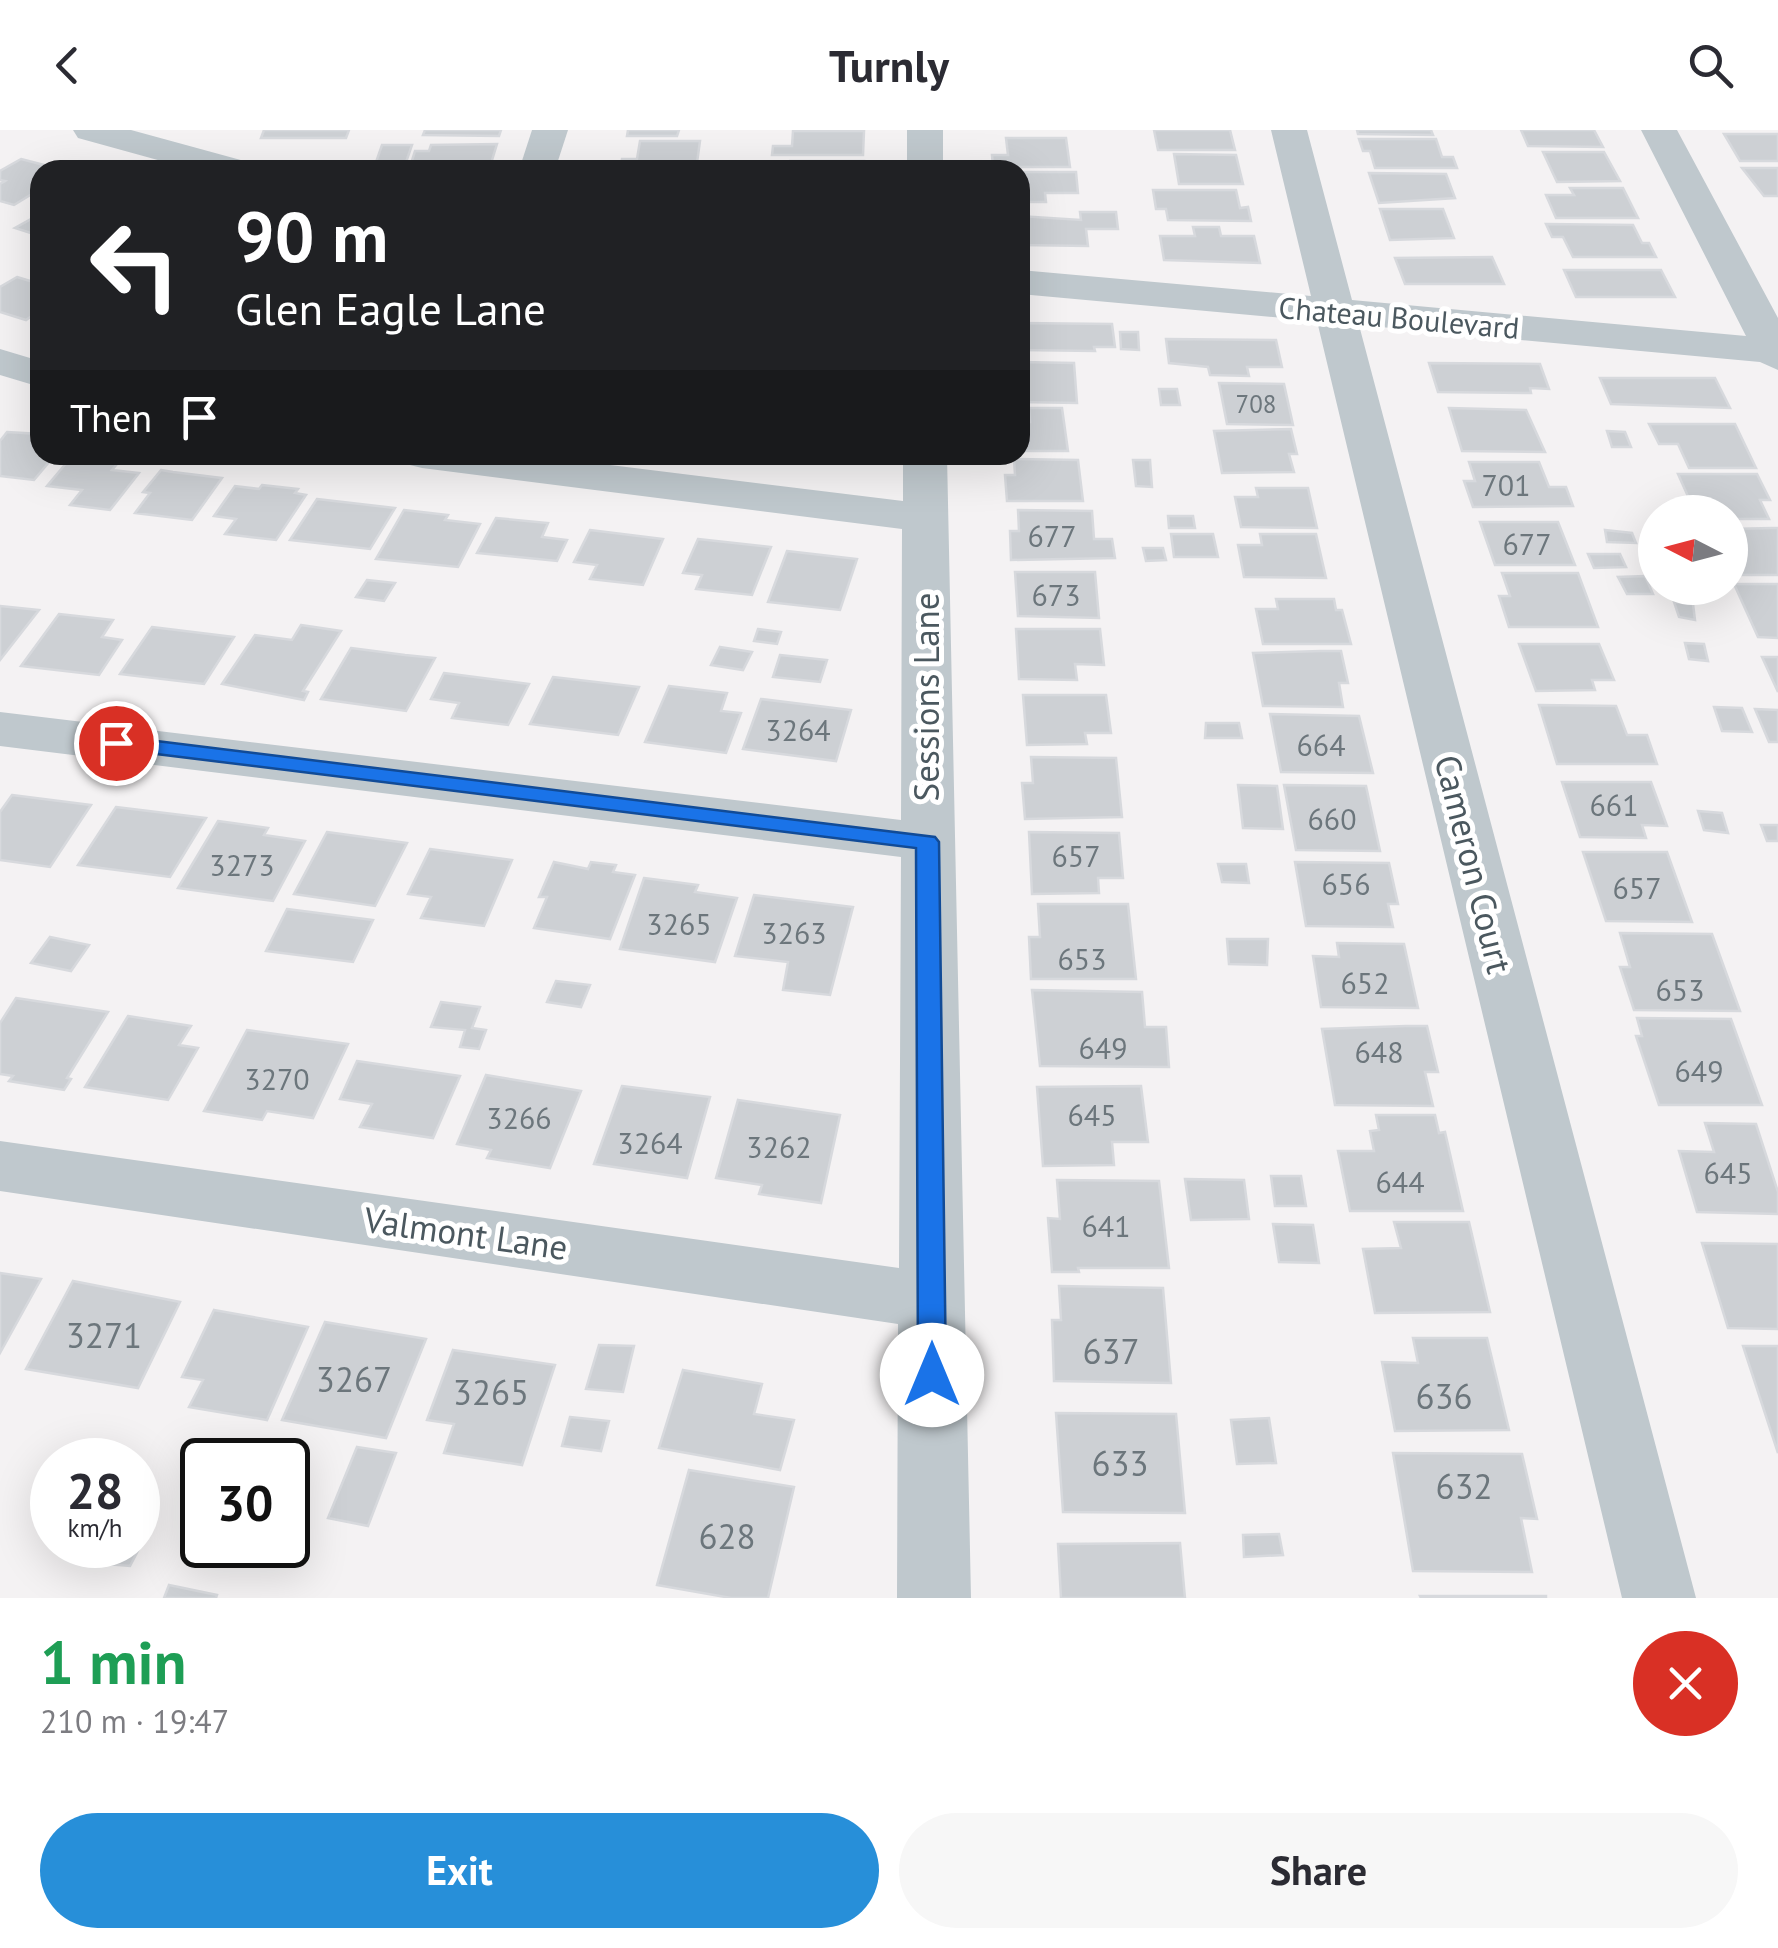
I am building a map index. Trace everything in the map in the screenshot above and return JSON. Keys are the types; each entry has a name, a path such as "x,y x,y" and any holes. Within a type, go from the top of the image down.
{"street":[{"path":"90,130 184,141 217,160"},
{"path":"540,160 550,130"},
{"path":"925,130 925,160"},
{"name":"Cameron Court","path":"1289,130 1660,1598"},
{"path":"1660,130 1777,353"},
{"name":"Chateau Boulevard","path":"1030,283 1777,353"},
{"path":"0,362 30,371"},
{"path":"502,465 925,518"},
{"name":"Sessions Lane","path":"925,465 934,1598"},
{"path":"0,729 927,842"},
{"name":"Valmont Lane","path":"0,1166 932,1301"}],"building":[{"path":"264,130 349,130 346,138 261,138"},
{"path":"425,130 501,130 499,136 423,135"},
{"path":"628,130 679,130 677,136 627,136"},
{"path":"1154,130 1230,130 1235,150 1158,150"},
{"path":"1357,130 1431,130 1433,135 1358,134"},
{"path":"1521,130 1594,130 1603,147 1528,146"},
{"path":"793,131 864,131 863,155 772,155 773,146 792,146"},
{"path":"1724,134 1778,134 1778,161 1740,161"},
{"path":"1006,138 1066,138 1070,167 1030,167 1030,160 992,160 992,155 1008,155"},
{"path":"1359,139 1436,139 1442,157 1453,157 1457,168 1375,168 1370,151 1363,151"},
{"path":"640,141 700,141 697,160 622,160 637,159"},
{"path":"497,144 492,160 412,160 415,151 429,151 431,145"},
{"path":"382,145 412,145 407,160 377,160"},
{"path":"1543,152 1604,152 1620,181 1557,182"},
{"path":"1174,154 1236,155 1243,184 1179,184"},
{"path":"21,159 30,161 30,195 14,205 0,201 0,184 5,181 0,180 0,171"},
{"path":"1742,168 1778,168 1778,196 1764,196"},
{"path":"1030,172 1076,172 1078,193 1045,193 1046,202 1030,202"},
{"path":"1369,173 1446,174 1455,198 1379,203"},
{"path":"1570,188 1623,188 1638,218 1556,218 1546,195 1574,195"},
{"path":"1153,190 1236,190 1240,208 1248,207 1251,221 1168,220 1166,209 1156,209"},
{"path":"1380,209 1443,209 1454,238 1390,240"},
{"path":"1080,212 1116,212 1118,229 1086,229 1088,246 1030,245 1030,217 1081,220"},
{"path":"30,220 30,233 15,228"},
{"path":"1546,224 1633,225 1642,243 1649,243 1656,257 1573,257 1563,237 1552,237"},
{"path":"1193,227 1219,227 1221,236 1254,236 1260,263 1164,260 1160,236 1195,236"},
{"path":"1492,257 1504,284 1405,284 1395,258"},
{"path":"1564,270 1661,270 1675,297 1576,297"},
{"path":"17,277 30,281 30,317 26,320 0,312 0,287"},
{"path":"1030,323 1112,324 1115,347 1094,347 1095,351 1030,350"},
{"path":"1120,332 1138,332 1139,350 1121,349"},
{"path":"1166,339 1276,340 1282,367 1247,367 1249,376 1210,375 1208,367 1169,363"},
{"path":"1030,362 1074,363 1077,403 1030,402"},
{"path":"1429,363 1540,364 1549,389 1530,388 1531,393 1438,392"},
{"path":"1600,378 1715,378 1730,408 1611,404"},
{"path":"1219,383 1284,384 1293,425 1227,424"},
{"path":"1159,389 1177,389 1180,405 1161,405"},
{"path":"1030,408 1062,408 1068,451 1030,451"},
{"path":"1449,408 1526,410 1545,452 1462,451"},
{"path":"1649,424 1735,424 1756,468 1689,468 1678,444 1659,444"},
{"path":"1291,429 1297,454 1289,454 1294,472 1222,473 1214,431"},
{"path":"1607,431 1625,432 1631,447 1612,447"},
{"path":"7,432 30,433 30,465 47,465 34,480 0,476 0,441"},
{"path":"1030,459 1078,460 1083,501 1007,501 1005,475 1015,475 1014,465 1030,465"},
{"path":"1133,460 1150,460 1152,487 1136,486"},
{"path":"1469,462 1539,462 1549,487 1566,487 1573,506 1473,507 1464,481 1475,481"},
{"path":"65,465 116,465 112,470 139,473 110,510 70,505 82,490 47,486"},
{"path":"161,470 222,478 192,520 135,513 150,493 143,492"},
{"path":"1678,474 1757,474 1770,500 1760,500 1769,519 1748,519 1748,495 1687,495"},
{"path":"262,485 298,489 295,493 306,495 276,540 225,534 236,519 214,516 235,486 259,489"},
{"path":"1256,488 1308,488 1317,528 1241,527 1235,497 1258,497"},
{"path":"317,499 395,508 370,549 290,540"},
{"path":"404,510 448,515 445,520 480,524 458,567 376,559"},
{"path":"1018,510 1092,511 1094,539 1112,539 1115,558 1011,560 1010,531 1019,531"},
{"path":"1168,516 1193,516 1195,528 1169,528"},
{"path":"496,518 548,523 542,537 567,540 557,561 477,553"},
{"path":"1480,522 1558,522 1575,565 1495,565"},
{"path":"1778,528 1778,575 1748,575 1748,529"},
{"path":"590,530 663,539 643,585 590,579 597,565 574,562"},
{"path":"1605,530 1632,533 1636,543 1607,542"},
{"path":"1171,534 1213,534 1218,557 1174,557"},
{"path":"1260,534 1316,534 1326,578 1244,577 1238,545 1262,545"},
{"path":"698,539 771,547 752,595 696,589 702,575 683,573"},
{"path":"1143,548 1163,548 1166,560 1146,561"},
{"path":"787,551 857,559 840,610 768,602"},
{"path":"1588,554 1620,554 1626,567 1594,568"},
{"path":"1015,572 1095,572 1099,618 1018,616"},
{"path":"1502,573 1578,573 1598,627 1509,627 1499,596 1510,596"},
{"path":"1638,576 1638,594 1627,594 1618,577"},
{"path":"367,580 395,583 384,601 356,597"},
{"path":"1748,584 1778,584 1778,638 1758,637 1744,605 1748,605"},
{"path":"1276,599 1334,599 1336,610 1342,610 1351,644 1263,644 1256,609 1278,609"},
{"path":"1675,605 1693,605 1695,620 1679,617"},
{"path":"0,606 39,610 0,660"},
{"path":"59,614 113,620 102,637 122,640 99,675 21,666"},
{"path":"301,625 341,631 303,691 308,692 304,700 222,684 255,635 292,640"},
{"path":"152,627 234,637 204,684 120,674"},
{"path":"758,629 781,632 777,644 754,641"},
{"path":"1016,629 1100,629 1104,665 1075,664 1077,680 1019,679"},
{"path":"1685,643 1704,644 1708,661 1689,659"},
{"path":"1519,644 1599,644 1614,680 1592,680 1595,690 1536,691"},
{"path":"720,647 752,652 743,670 711,665"},
{"path":"351,648 435,658 406,711 321,699"},
{"path":"1341,651 1348,683 1339,683 1343,707 1263,706 1253,653"},
{"path":"780,655 827,660 820,682 773,677"},
{"path":"1762,657 1778,657 1778,692"},
{"path":"444,673 529,684 508,725 452,718 459,703 431,699"},
{"path":"553,677 639,687 618,735 530,724"},
{"path":"669,686 727,693 721,711 741,713 726,753 645,742"},
{"path":"1023,695 1106,695 1111,733 1085,733 1087,744 1027,745"},
{"path":"761,699 851,710 836,761 743,749"},
{"path":"1539,705 1616,706 1627,735 1647,735 1657,764 1557,764"},
{"path":"1714,707 1742,708 1752,732 1722,731"},
{"path":"1755,709 1778,710 1778,742 1769,742"},
{"path":"1270,714 1359,716 1373,773 1281,772"},
{"path":"1206,723 1239,723 1242,738 1205,738"},
{"path":"1031,757 1116,758 1122,817 1025,819 1022,783 1033,783"},
{"path":"1562,782 1651,782 1667,826 1642,825 1646,838 1580,837"},
{"path":"1238,785 1277,786 1283,829 1243,828"},
{"path":"1284,785 1366,786 1380,851 1296,850"},
{"path":"12,795 91,805 50,867 0,860 0,812"},
{"path":"116,807 206,818 170,877 78,865"},
{"path":"1698,811 1722,813 1728,833 1704,830"},
{"path":"218,821 268,828 264,835 305,841 273,901 178,888"},
{"path":"1761,825 1778,825 1778,841 1767,841"},
{"path":"327,832 407,843 375,906 294,894"},
{"path":"1029,832 1119,833 1123,878 1098,878 1099,893 1032,894"},
{"path":"430,849 512,860 484,926 421,918 431,897 408,894"},
{"path":"1583,852 1667,852 1692,922 1606,921"},
{"path":"554,862 588,869 591,862 616,865 613,872 635,875 610,939 534,928 547,897 539,897"},
{"path":"1295,862 1389,863 1398,904 1388,904 1393,927 1306,926"},
{"path":"1218,864 1246,864 1249,883 1222,882"},
{"path":"644,878 698,885 695,892 737,898 715,962 620,949"},
{"path":"754,895 853,907 830,995 783,990 788,962 735,956"},
{"path":"1038,904 1128,904 1136,979 1031,979 1029,937 1040,937"},
{"path":"287,909 373,920 353,962 266,951"},
{"path":"1620,933 1712,934 1740,1011 1634,1010 1620,967 1630,967"},
{"path":"50,937 89,945 71,971 31,963"},
{"path":"1227,939 1268,939 1267,965 1229,964"},
{"path":"1337,943 1404,944 1418,1008 1321,1007 1313,956 1339,957"},
{"path":"556,981 590,985 581,1007 547,1002"},
{"path":"1032,990 1142,992 1145,1027 1166,1027 1169,1067 1040,1066"},
{"path":"16,998 108,1012 67,1078 71,1079 64,1090 9,1081 13,1076 0,1074 0,1023"},
{"path":"441,1002 480,1007 472,1028 486,1030 479,1049 460,1047 465,1030 431,1027"},
{"path":"128,1016 191,1026 179,1045 198,1048 168,1100 85,1087"},
{"path":"1637,1018 1731,1019 1762,1105 1659,1105 1636,1036 1642,1036"},
{"path":"1427,1026 1438,1072 1425,1072 1433,1106 1335,1105 1322,1029"},
{"path":"247,1030 348,1044 313,1118 267,1111 262,1120 204,1111"},
{"path":"357,1061 460,1076 433,1138 360,1127 372,1104 340,1099"},
{"path":"486,1075 581,1091 550,1168 487,1158 491,1150 457,1144"},
{"path":"622,1086 710,1097 687,1178 594,1164"},
{"path":"1141,1086 1148,1142 1112,1142 1114,1165 1043,1166 1037,1087"},
{"path":"738,1100 840,1115 821,1203 759,1194 762,1185 716,1178"},
{"path":"1376,1115 1435,1115 1439,1133 1445,1132 1463,1211 1350,1211 1338,1151 1374,1151 1370,1131 1379,1130"},
{"path":"1705,1123 1756,1124 1778,1192 1778,1214 1697,1212 1679,1151 1714,1152"},
{"path":"1271,1176 1301,1176 1306,1206 1275,1206"},
{"path":"1185,1179 1244,1180 1249,1219 1191,1220"},
{"path":"1057,1180 1159,1181 1169,1268 1078,1268 1079,1272 1052,1272 1048,1218 1060,1219"},
{"path":"1394,1222 1469,1222 1490,1312 1375,1313 1363,1249 1401,1248"},
{"path":"1273,1224 1313,1225 1319,1263 1279,1262"},
{"path":"1702,1243 1778,1244 1778,1329 1728,1328"},
{"path":"0,1273 41,1279 0,1353"},
{"path":"73,1281 180,1302 138,1388 26,1369"},
{"path":"1059,1286 1163,1288 1171,1383 1054,1381 1052,1320 1061,1320"},
{"path":"214,1310 308,1327 267,1420 189,1407 203,1380 182,1377"},
{"path":"325,1322 426,1339 386,1438 282,1420"},
{"path":"1413,1338 1487,1338 1509,1430 1395,1431 1382,1362 1418,1363"},
{"path":"599,1345 634,1346 623,1392 586,1389"},
{"path":"1743,1346 1778,1346 1778,1453"},
{"path":"453,1350 555,1365 522,1465 444,1453 454,1424 427,1420"},
{"path":"683,1370 762,1384 754,1414 794,1420 780,1470 659,1448"},
{"path":"1056,1413 1176,1414 1185,1513 1063,1512"},
{"path":"570,1417 609,1421 601,1451 562,1446"},
{"path":"1269,1418 1276,1463 1237,1464 1231,1420"},
{"path":"357,1447 396,1453 368,1526 328,1518"},
{"path":"1393,1453 1522,1454 1537,1519 1521,1518 1532,1572 1413,1571"},
{"path":"689,1470 794,1487 768,1598 731,1598 657,1585"},
{"path":"1279,1534 1283,1555 1244,1557 1243,1535"},
{"path":"1180,1543 1185,1598 1061,1598 1058,1544"},
{"path":"169,1585 217,1595 164,1598"},
{"path":"1546,1596 1546,1598 1421,1598"}],"route":[{"path":"116,743 927,842 932,1375"}]}
